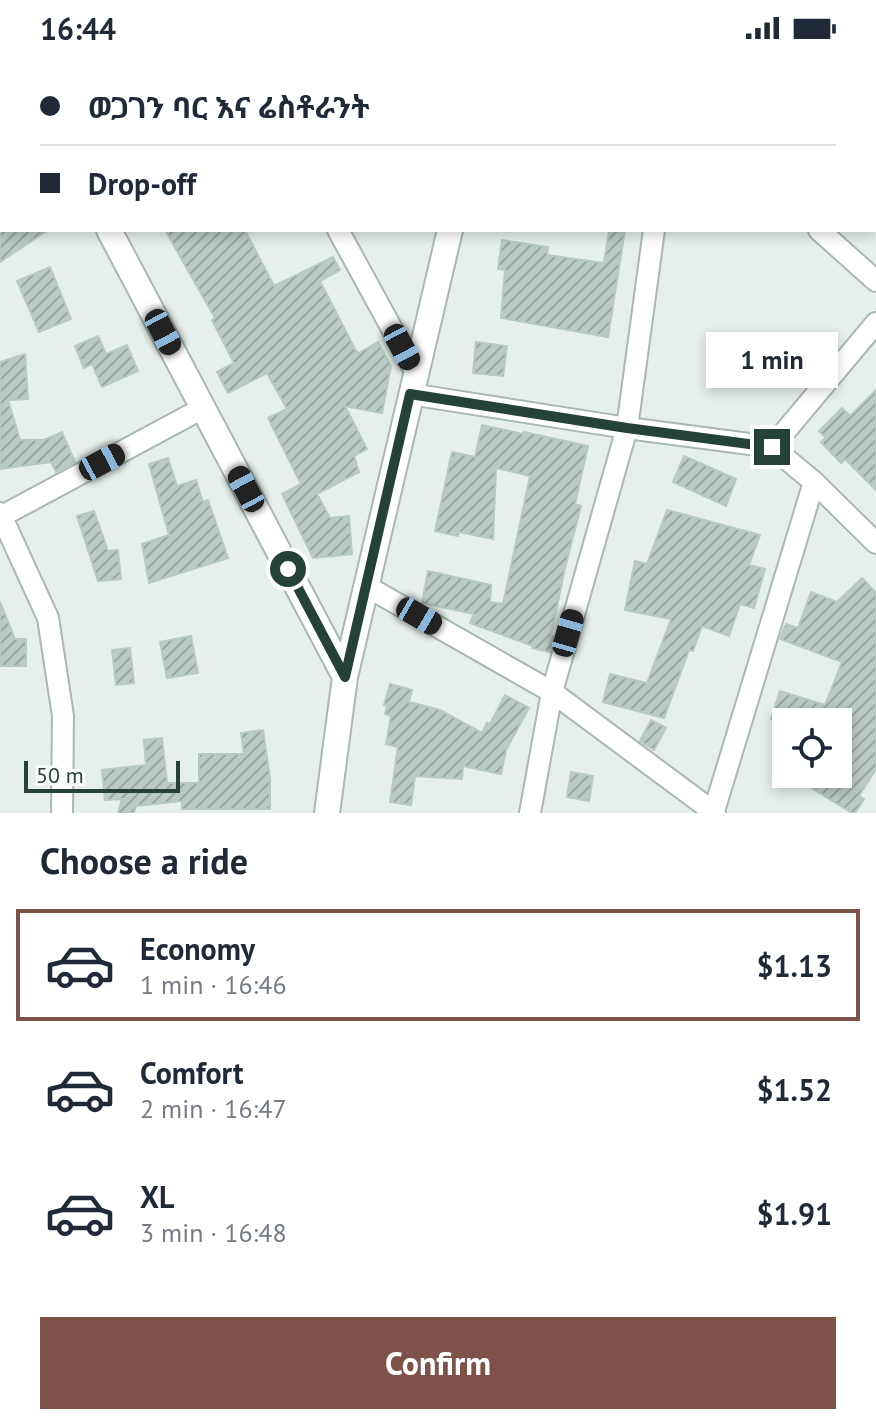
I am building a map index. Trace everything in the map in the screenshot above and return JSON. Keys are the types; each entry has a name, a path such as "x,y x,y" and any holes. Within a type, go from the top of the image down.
{"street":[{"path":"110,232 345,677"},
{"path":"339,232 412,382"},
{"path":"327,813 345,677 450,232"},
{"path":"530,813 552,692 627,428 654,232"},
{"path":"821,232 876,281"},
{"path":"772,447 876,323"},
{"path":"412,382 627,428 772,447 814,482 876,543"},
{"path":"62,813 63,716 48,618 0,516 203,408"},
{"path":"366,586 552,692 715,812 814,482"}],"building":[{"path":"0,232 45,232 0,262"},
{"path":"166,232 246,232 274,286 333,257 340,270 320,281 356,351 359,353 378,342 391,366 382,413 345,406 367,449 354,456 359,472 317,494 330,518 349,516 352,554 313,558 282,494 301,484 268,418 287,409 267,373 228,393 217,372 234,363 212,320 215,318"},
{"path":"609,232 625,232 608,337 501,318 505,270 498,269 502,240 548,247 547,255 604,263"},
{"path":"50,267 71,319 39,332 17,281"},
{"path":"98,336 106,354 127,345 138,371 102,387 92,364 84,368 75,346"},
{"path":"476,342 507,346 503,376 473,373"},
{"path":"25,354 28,399 8,400 20,440 44,440 62,432 75,462 56,472 51,462 0,469 0,362"},
{"path":"876,390 876,490 845,459 841,463 821,442 826,438 819,431 842,408 850,416"},
{"path":"482,425 588,446 575,504 581,506 565,568 550,652 470,623 474,614 422,603 428,571 491,585 490,602 503,604 530,476 496,468 493,539 435,531 452,452 475,457"},
{"path":"684,456 736,479 726,506 673,482"},
{"path":"168,458 177,486 196,480 203,502 208,500 228,558 149,583 142,544 169,535 149,464"},
{"path":"667,510 760,535 749,565 765,569 754,608 740,604 729,636 702,626 693,651 689,650 664,718 603,702 610,674 647,683 671,619 625,610 635,561 647,564"},
{"path":"94,511 108,551 118,550 121,579 98,581 77,516"},
{"path":"862,578 876,593 876,769 859,796 864,799 855,813 812,788 852,788 852,708 775,708 780,691 825,705 842,662 780,639 786,624 798,628 811,592 837,602"},
{"path":"0,602 15,639 26,639 26,666 0,666"},
{"path":"191,636 198,673 167,678 160,642"},
{"path":"130,648 134,683 116,685 112,650"},
{"path":"390,684 412,690 409,702 440,710 482,733 505,695 529,708 506,750 501,774 463,766 462,779 415,776 411,805 390,802 398,747 386,744 391,716 385,714 387,706 384,705"},
{"path":"651,720 666,728 654,750 640,741"},
{"path":"263,730 270,778 270,809 182,809 182,801 136,806 134,813 118,813 122,799 105,800 102,770 146,765 144,740 162,738 167,783 199,783 199,754 244,754 241,733"},
{"path":"571,772 593,776 589,801 567,797"}],"route":[{"path":"288,569 345,677 410,394 772,447"}]}
